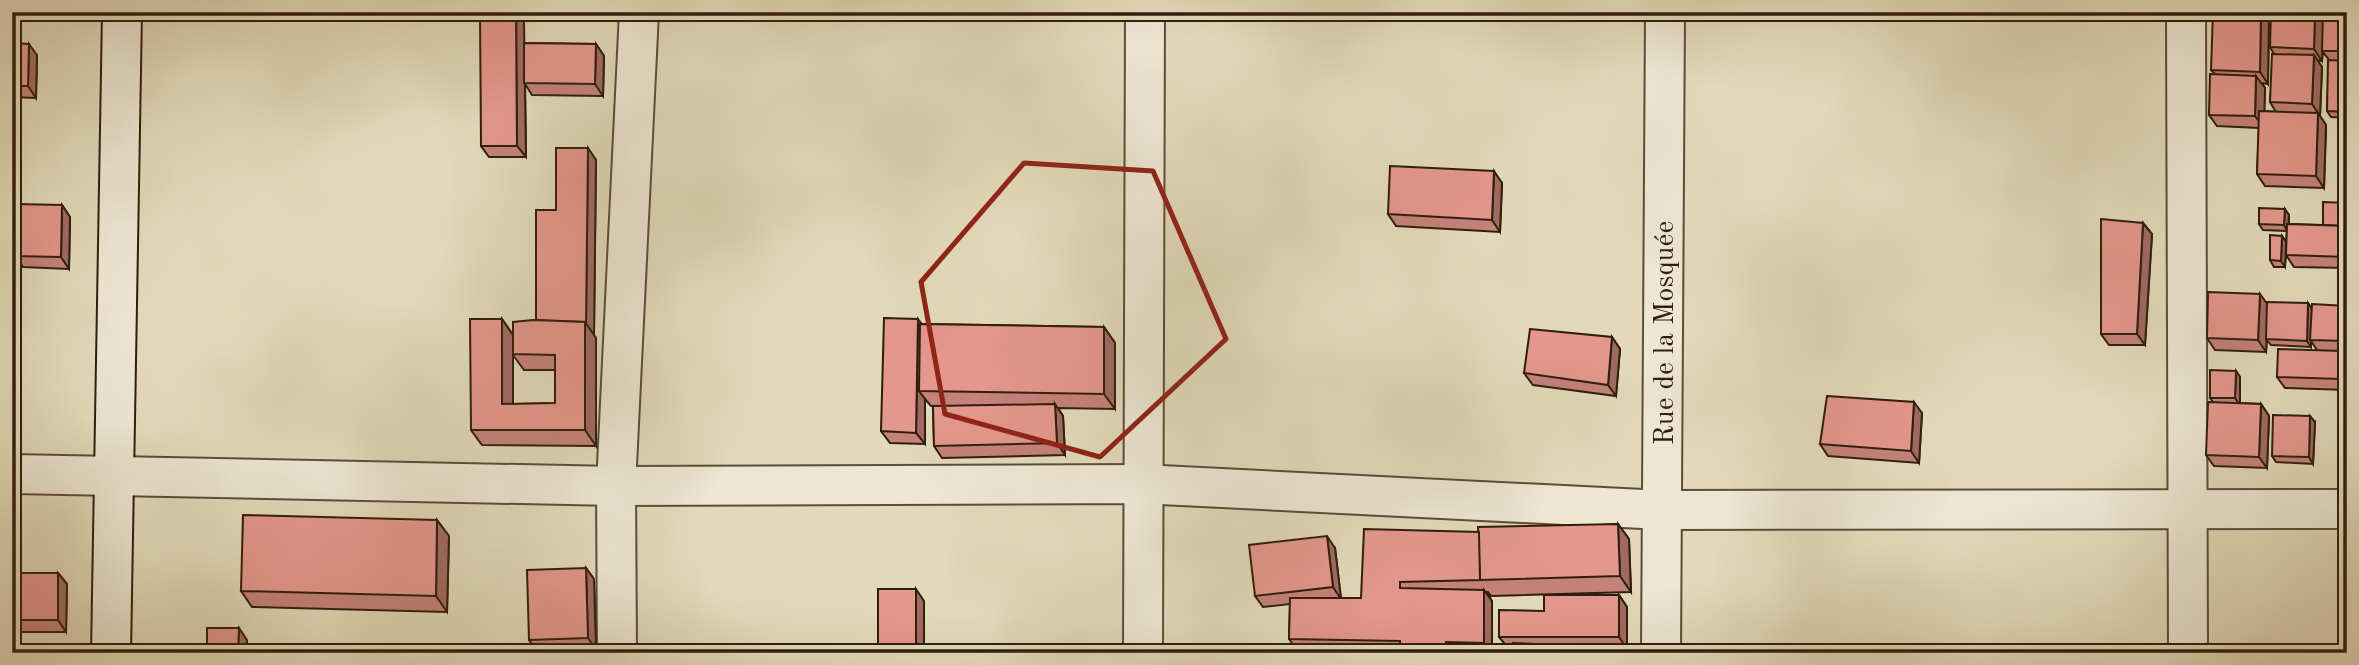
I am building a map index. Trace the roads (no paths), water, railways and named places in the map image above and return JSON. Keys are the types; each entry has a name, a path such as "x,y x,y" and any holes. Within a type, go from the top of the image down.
{"street":[{"path":"111,653 111,476 122,12"},
{"path":"617,653 616,486 639,12"},
{"path":"1143,653 1141,484 1145,12"},
{"name":"Rue de la Mosquée","path":"1661,653 1665,12"},
{"path":"2186,12 2190,511 2188,653"},
{"path":"12,474 616,486 1141,484 1662,510 2347,509"}]}
